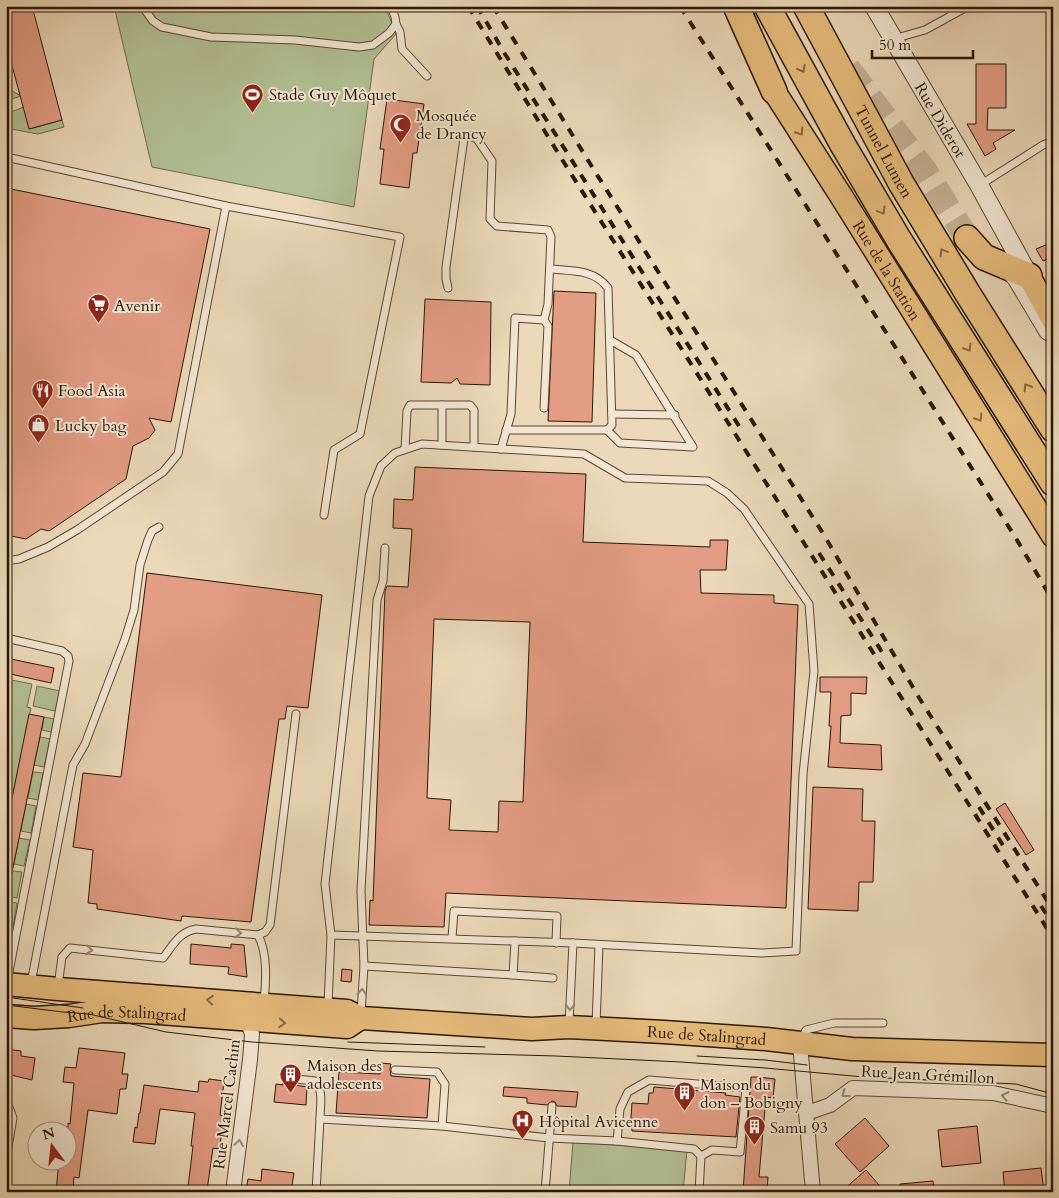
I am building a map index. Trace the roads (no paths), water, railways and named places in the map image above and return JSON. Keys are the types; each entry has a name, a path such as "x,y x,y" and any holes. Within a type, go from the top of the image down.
{"highway":[{"path":"736,6 774,91"},
{"name":"Tunnel Lumen","path":"806,6 901,183 1053,429"},
{"path":"773,16 843,145 899,240 1053,483"},
{"path":"967,238 984,258 1029,276"}],"main road":[{"name":"Rue de la Station","path":"774,91 1053,536"},
{"name":"Rue Diderot","path":"1029,276 1049,307"},
{"name":"Rue de Stalingrad","path":"6,984 328,1010 347,1012 361,1018 532,1029 596,1028 766,1039 852,1049 1053,1055"},
{"path":"234,1002 247,1020"},
{"name":"Rue de Stalingrad","path":"6,1016 34,1018 69,1016 102,1011 146,1012 347,1027 361,1018"}],"street":[{"name":"Rue de la Station","path":"722,6 774,91"},
{"name":"Rue Diderot","path":"876,8 1029,276"},
{"name":"Rue Diderot","path":"992,210 1006,266 1017,279 1048,331 1053,333"},
{"name":"Rue Marcel Cachin","path":"233,1192 250,1060 252,1034 247,1020"},
{"path":"800,1044 813,1192"},
{"name":"Rue Jean Grémillon","path":"807,1113 830,1105 853,1088 993,1094 1053,1107"}],"lane":[{"path":"391,6 400,32 402,49 426,76"},
{"path":"892,39 926,30 965,7 1034,6"},
{"path":"145,10 153,21 162,27 211,37 295,40 359,47 373,45 389,33 396,24"},
{"path":"448,288 446,267 464,138 470,136 477,139 492,161 490,219 497,226 548,230 551,237 548,304 544,320 548,326 544,408"},
{"path":"979,186 1043,145 1053,141"},
{"path":"6,157 226,206 400,237 360,434 334,450 324,515"},
{"path":"6,561 20,559 48,547 77,530 163,472 178,454 226,206"},
{"path":"506,430 607,430 612,425 608,288 602,279 585,272 550,269"},
{"path":"501,448 511,414 515,318 544,320"},
{"path":"607,430 620,444 693,448 636,355 610,340"},
{"path":"405,449 407,411 410,405 470,405 474,410 474,447"},
{"path":"442,405 442,445"},
{"path":"612,414 674,415"},
{"path":"328,1010 331,934 325,884 369,496 381,466 395,453 422,444 584,454 625,478 708,481 727,493 744,510 809,604 814,671 803,774 796,951 762,952 331,934"},
{"path":"30,986 73,765 85,744 130,625 140,565 152,531 159,527"},
{"path":"361,1018 364,966 360,891 377,600 383,581 385,548"},
{"path":"6,638 62,651 68,656 69,661 6,984"},
{"path":"58,989 62,957 70,948 163,958 178,938 186,931 196,929 258,935 265,932 270,926 296,714"},
{"path":"452,938 454,911 557,916 556,943"},
{"path":"258,935 262,942 264,959 264,1005"},
{"path":"513,975 515,941"},
{"path":"569,1027 573,943"},
{"path":"596,1028 599,945"},
{"path":"364,966 554,978"},
{"path":"800,1044 806,1030 834,1023 883,1023"},
{"path":"395,1070 437,1072 445,1084 442,1126"},
{"path":"296,1078 315,1081 319,1086 321,1094 316,1192"},
{"path":"617,1141 620,1109 628,1092 649,1080 746,1088 740,1152 712,1150 701,1156"},
{"path":"6,1099 13,1118 6,1159"},
{"path":"544,1192 552,1106"},
{"path":"320,1119 442,1126 548,1138 617,1141 694,1149 701,1156 699,1192"}],"tunnel":[{"path":"848,68 925,171 967,238"}],"tram line":[{"path":"6,997 83,1008"},
{"path":"6,1005 89,1014 166,1032 252,1042 378,1051 681,1062 864,1077 1016,1084 1053,1094"},
{"path":"348,1042 485,1047"},
{"path":"697,1056 765,1060 807,1065"}],"railway":[{"path":"468,6 563,161 1053,938"},
{"path":"477,6 505,54 739,426"},
{"path":"493,6 824,535 918,696 1053,910"},
{"path":"680,6 1017,540 1053,601"},
{"path":"819,553 882,652"},
{"path":"979,807 1004,847"},
{"path":"1041,906 1053,924"}],"place":[{"name":"Stade Guy Môquet","path":"253,113"},
{"name":"Mosquée de Drancy","path":"400,143"},
{"name":"Avenir","path":"98,324"},
{"name":"Food Asia","path":"42,409"},
{"name":"Lucky bag","path":"39,444"},
{"name":"Maison des adolescents","path":"291,1093"},
{"name":"Maison du don – Bobigny","path":"684,1112"},
{"name":"Hôpital Avicenne","path":"523,1140"},
{"name":"Samu 93","path":"754,1146"}]}
